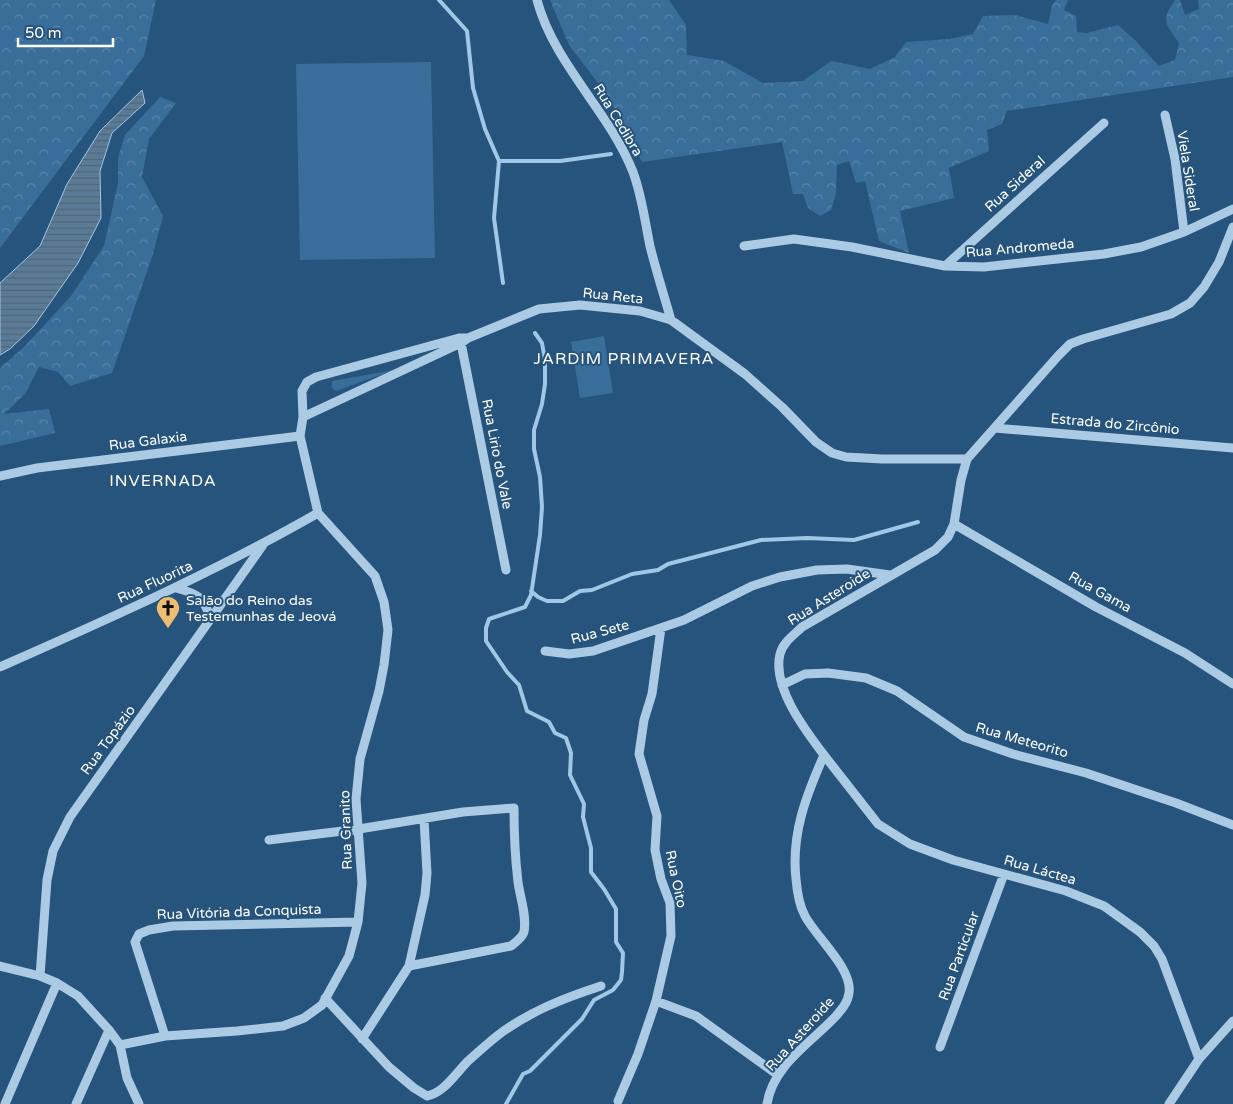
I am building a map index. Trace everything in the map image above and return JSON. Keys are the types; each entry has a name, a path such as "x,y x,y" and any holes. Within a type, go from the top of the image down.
{"street":[{"name":"Rua Cedibra","path":"537,0 548,30 576,78 612,130 633,173 652,254 671,320"},
{"name":"Viela Sideral","path":"1165,115 1175,159 1184,232"},
{"name":"Rua Sideral","path":"946,266 1104,123"},
{"name":"Rua Andromeda","path":"744,246 794,239 852,247 946,266 984,267 1104,254 1141,247 1184,232 1233,209"},
{"name":"Rua Asteroide","path":"767,1104 768,1097 778,1075 803,1047 845,1006 850,993 843,968 812,929 804,914 796,886 794,862 798,825 806,798 824,755 809,735 790,703 782,685 779,666 780,653 785,643 802,627 935,550 948,537 954,524 960,480 967,459 1058,356 1070,344 1171,314 1190,303 1204,287 1220,262 1233,227"},
{"name":"Rua Reta","path":"303,417 464,340 540,309 580,305 640,311 671,320"},
{"path":"671,320 745,374 816,442 832,452 846,457 882,459 967,459"},
{"name":"Rua Reta","path":"300,436 303,417 302,391 307,382 316,377 459,338 464,340"},
{"name":"Rua Lirio do Vale","path":"464,340 506,570"},
{"name":"Estrada do Zircônio","path":"995,428 1233,448"},
{"name":"Rua Galaxia","path":"0,476 37,468 300,436"},
{"name":"Rua Granito","path":"120,1045 165,1036 283,1026 304,1018 322,1005 349,956 358,922 362,883 356,799 360,758 384,665 388,630 384,602 375,576 318,514 300,436"},
{"name":"Rua Fluorita","path":"0,667 176,588 263,545 318,514"},
{"name":"Rua Gama","path":"954,524 1096,607 1185,653 1233,684"},
{"name":"Rua Topázio","path":"40,976 47,880 53,851 70,817 263,545"},
{"name":"Rua Sete","path":"545,651 569,654 587,652 684,620 752,586 780,577 817,570 847,569 890,576"},
{"path":"176,588 195,593 201,598 206,605 211,619"},
{"name":"Rua Oito","path":"618,1101 638,1054 656,1002 672,936 670,904 661,879 655,850 657,816 639,754 644,720 652,694 661,628"},
{"name":"Rua Meteorito","path":"782,685 805,674 828,673 866,678 897,692 964,737 1014,754 1086,773 1176,803 1233,826"},
{"name":"Rua Láctea","path":"824,755 878,824 910,844 953,860 1066,891 1104,906 1140,932 1154,946 1162,959 1199,1059"},
{"path":"269,840 359,829 463,812 514,808 514,846 524,921 524,933 519,941 511,946 409,966"},
{"path":"362,1039 409,966 425,895 427,873 424,819"},
{"name":"Rua Particular","path":"940,1047 1004,874"},
{"name":"Rua Vitória da Conquista","path":"165,1036 135,942 138,934 173,926 358,922"},
{"path":"0,966 40,976 58,983 78,996 120,1045 127,1078 139,1104"},
{"path":"4,1100 58,983"},
{"path":"325,998 389,1067 414,1088 427,1096 439,1091 469,1060 497,1036 542,1008 568,996 601,986"},
{"path":"656,1002 696,1016 778,1075"},
{"path":"1169,1104 1199,1059 1233,1022"},
{"path":"76,1104 109,1030"}],"green space":[{"path":"0,0 156,0 144,56 0,248"},
{"path":"550,0 669,0 686,25 687,55 724,61 763,83 803,81 831,61 870,69 895,57 906,42 949,39 973,34 983,16 1015,15 1048,24 1052,6 1056,0 1068,0 1064,10 1076,16 1077,32 1087,33 1118,25 1159,66 1175,60 1179,43 1168,26 1166,18 1175,0 1180,0 1185,15 1199,9 1198,0 1233,0 1233,77 1007,111 1002,124 987,130 989,151 949,168 954,198 900,211 909,253 879,241 865,181 856,183 849,161 837,165 836,194 831,210 820,216 808,208 803,194 793,194 782,142 642,162 607,95 569,45"},
{"path":"431,62 435,258 300,260 296,64"},
{"path":"160,97 176,103 149,139 142,177 163,216 152,257 112,373 70,386 58,372 39,367 25,394 4,414 49,409 55,433 0,446 0,368 24,347 71,296 104,246 118,183 118,158 125,135"},
{"path":"604,336 613,393 580,398 571,342"},
{"path":"394,370 336,391 332,388 332,381"}],"shaded area":[{"path":"142,90 145,103 112,133 100,171 101,218 78,263 34,326 10,349 0,355 0,283 40,246 67,184 100,131"}],"waterway":[{"path":"439,0 467,31 473,88 485,129 499,161 494,218 503,283"},
{"path":"499,161 560,161 611,154"},
{"path":"506,1104 523,1074 530,1071 582,1019 594,1000 613,990 621,980 623,953 616,942 616,909 591,872 591,848 583,817 584,804 570,775 571,753 566,738 555,733 549,722 527,711 519,685 507,672 486,641 486,628 489,619 525,607 531,595 542,507 540,477 534,449 534,430 542,404 545,384 545,360 542,343 535,333"},
{"path":"531,591 547,601 563,601 580,591 592,590 632,574 658,570 668,564 761,540 807,538 854,540 918,522"}],"place":[{"name":"Salão do Reino das Testemunhas de Jeová","path":"168,629"}],"district":[{"name":"JARDIM PRIMAVERA","path":"624,359"},
{"name":"INVERNADA","path":"163,481"}]}
